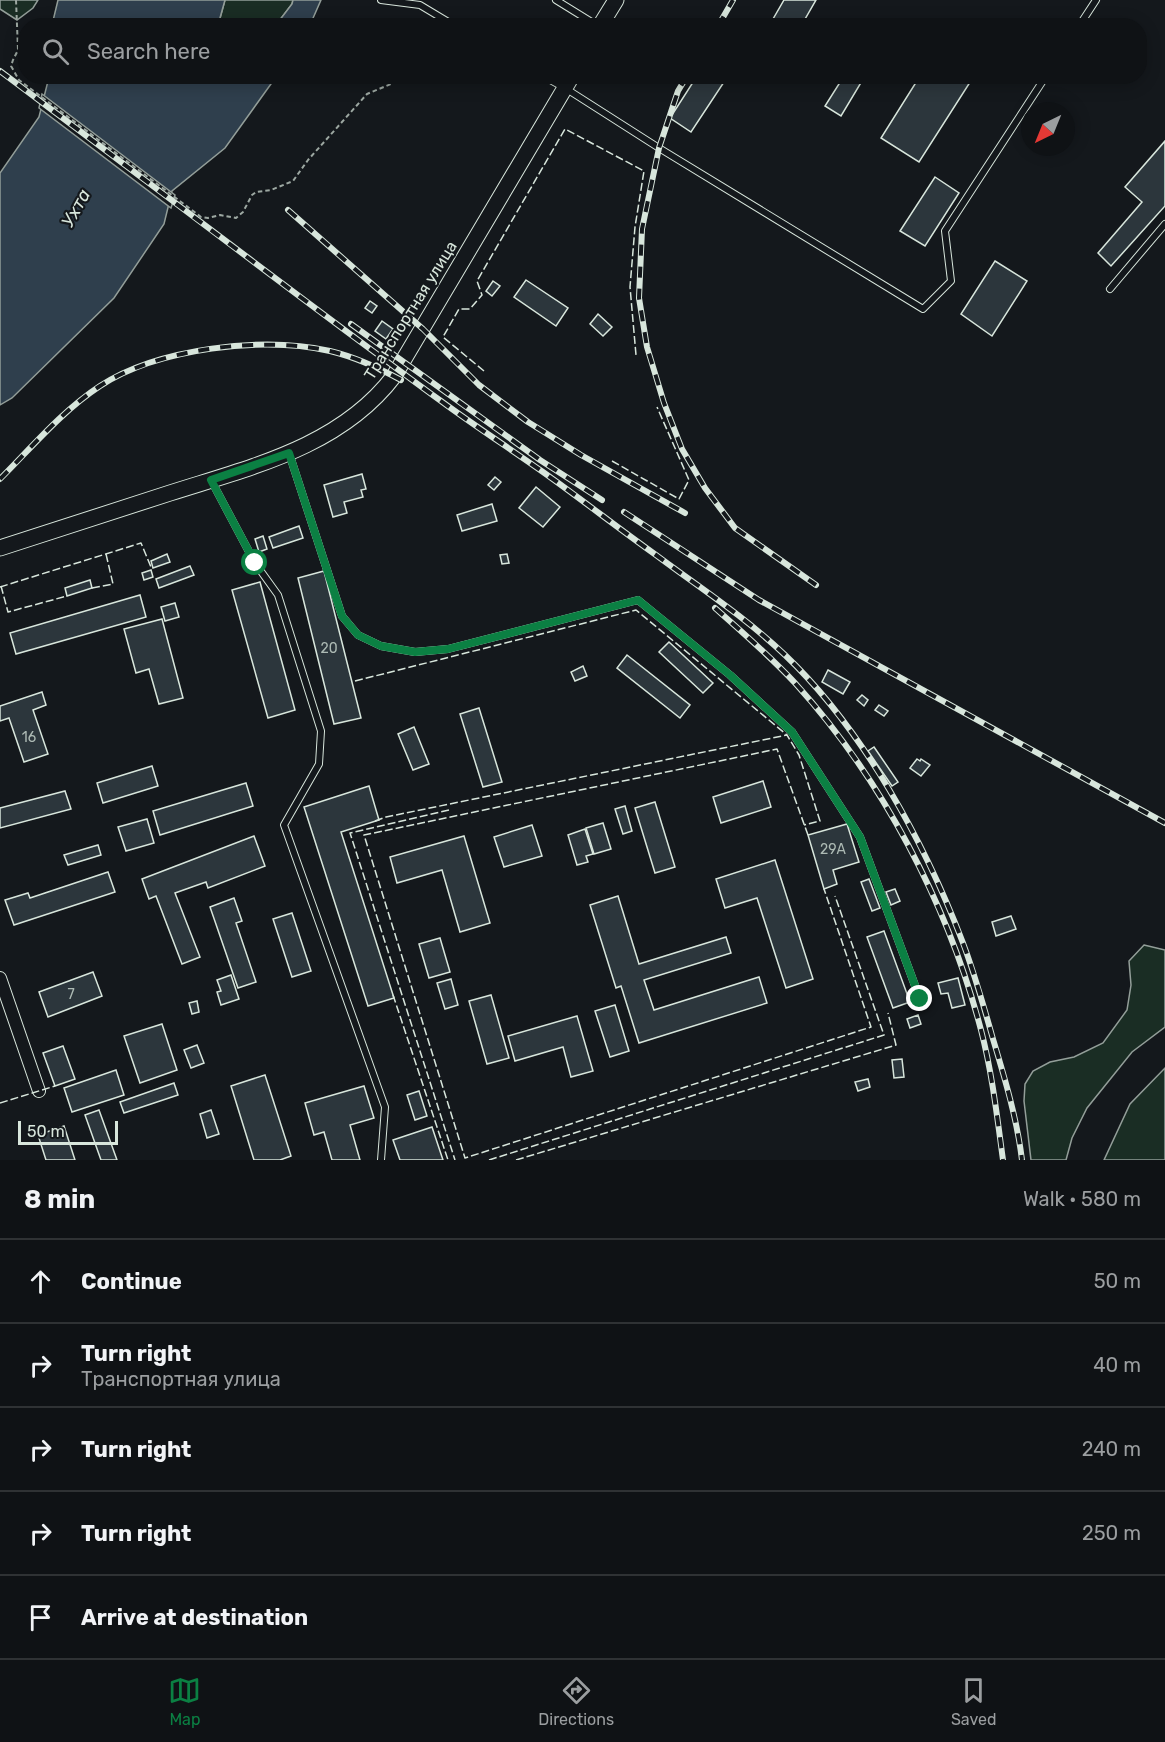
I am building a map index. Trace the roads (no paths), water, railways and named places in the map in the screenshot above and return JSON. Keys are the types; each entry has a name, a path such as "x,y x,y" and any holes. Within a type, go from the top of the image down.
{"street":[{"path":"604,18 616,0"},
{"name":"Транспортная улица","path":"0,548 289,453 312,443 359,413 390,382 567,84"},
{"path":"0,978 39,1091"}],"lane":[{"path":"381,0 420,5 441,18"},
{"path":"556,0 586,18"},
{"path":"1084,18 1096,0"},
{"path":"571,84 659,148 923,309 951,281 945,231 1041,84"},
{"path":"1110,289 1165,224"},
{"path":"289,453 342,616 358,635 381,646 415,652 448,649 638,600 730,675 792,732 860,837 920,999"},
{"path":"211,480 255,563 278,595 321,731 319,764 284,825 385,1107 381,1160"}],"water":[{"path":"58,0 225,0 220,18 54,18"},
{"path":"293,0 321,0 313,18 281,18"},
{"name":"Ухта","path":"47,84 271,84 225,148 172,191 164,224 114,298 12,398 0,405 0,173 39,117"}],"railway":[{"path":"723,18 733,0"},
{"path":"0,71 386,360 722,603 785,655 840,717 866,752 911,827 930,866 948,905 983,1003 1010,1099 1022,1160"},
{"path":"682,84 659,148 642,229 639,298 647,347 664,403 682,449 705,488 735,528 816,585"},
{"path":"288,210 423,329 479,385 528,422 581,455 685,513"},
{"path":"351,324 540,460 602,500"},
{"path":"0,479 60,418 100,386 151,362 181,354 243,345 303,347 349,356 401,380"},
{"path":"624,512 759,600 1165,823"},
{"path":"715,608 756,644 795,683 827,720 856,760 908,845 931,890 967,983 988,1062 1003,1160"}]}
